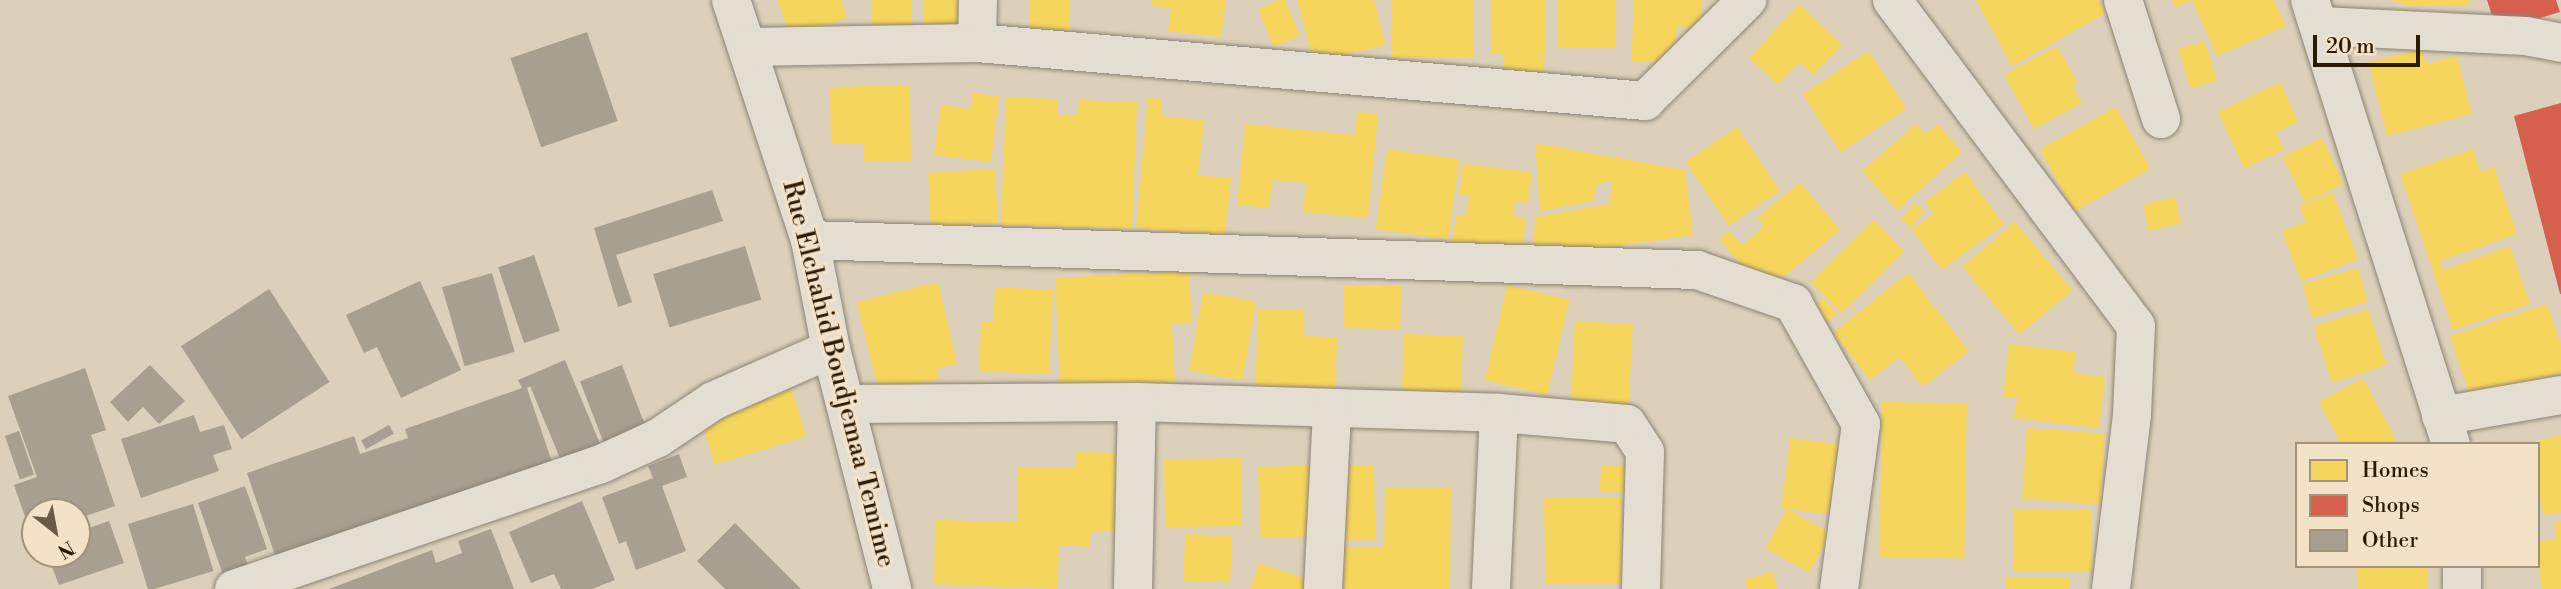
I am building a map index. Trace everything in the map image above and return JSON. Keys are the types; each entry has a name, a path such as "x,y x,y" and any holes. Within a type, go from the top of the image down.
{"street":[{"name":"Rue Elchahid Boudjemaa Temime","path":"731,0 810,240 831,349 892,589"},
{"path":"977,43 978,0"},
{"path":"747,47 977,43 1645,102 1747,0"},
{"path":"1892,0 2136,326 2132,415 2111,589"},
{"path":"2123,0 2161,119"},
{"path":"2561,43 2526,36 2315,13 2446,430 2561,395"},
{"path":"810,240 1697,270 1793,303 1861,424 1839,589"},
{"path":"234,589 601,464 658,438 713,401 831,349"},
{"path":"1133,589 1137,402"},
{"path":"847,404 1137,402 1499,413 1627,424 1645,452 1641,589"},
{"path":"1323,589 1332,409"},
{"path":"1492,589 1499,413"},
{"path":"2462,568 2462,589"}],"building: Homes":[{"path":"777,0 841,0 847,18 791,38"},
{"path":"872,0 912,0 912,25 872,25"},
{"path":"923,0 967,0 967,27 923,27"},
{"path":"1030,0 1069,0 1069,29 1030,29"},
{"path":"1152,0 1226,0 1221,37 1168,31 1171,8 1151,6"},
{"path":"1278,0 1285,0 1300,36 1274,47 1258,9"},
{"path":"1297,0 1374,0 1385,45 1314,63"},
{"path":"1392,0 1474,0 1474,57 1392,57"},
{"path":"1492,0 1545,0 1545,53 1492,53"},
{"path":"1557,0 1616,0 1616,48 1557,48"},
{"path":"1634,0 1702,0 1700,28 1677,26 1674,63 1631,61"},
{"path":"1976,0 2099,0 2106,13 2012,66"},
{"path":"2172,0 2192,0 2175,7"},
{"path":"2192,0 2274,0 2286,26 2217,56"},
{"path":"2390,0 2469,0 2470,5 2409,6"},
{"path":"1799,4 1842,45 1813,75 1799,62 1778,84 1749,58"},
{"path":"2205,41 2217,80 2190,88 2178,49"},
{"path":"2057,46 2078,83 2072,86 2082,103 2034,129 2004,75"},
{"path":"2422,49 2426,64 2457,56 2472,114 2387,136 2368,62"},
{"path":"1869,51 1907,109 1840,152 1803,94"},
{"path":"1504,52 1545,55 1543,81 1502,78"},
{"path":"2280,82 2298,122 2276,132 2284,150 2244,168 2218,112"},
{"path":"910,85 911,162 863,162 863,144 831,144 830,87"},
{"path":"972,93 999,96 991,162 934,155 941,105 970,109"},
{"path":"1006,97 1058,99 1057,116 1078,116 1079,100 1137,102 1132,229 1001,225"},
{"path":"1148,98 1162,99 1161,116 1204,120 1198,175 1231,178 1225,236 1136,228"},
{"path":"2116,107 2150,169 2074,211 2040,149"},
{"path":"1357,112 1378,114 1368,218 1303,212 1306,183 1272,180 1269,208 1237,205 1245,124 1355,135"},
{"path":"1916,124 1925,134 1938,124 1962,152 1897,210 1862,171"},
{"path":"1737,127 1780,191 1729,226 1686,162"},
{"path":"2322,138 2344,184 2305,202 2283,156"},
{"path":"1535,143 1685,170 1693,235 1533,258 1535,217 1609,204 1613,181 1597,184 1593,201 1540,211"},
{"path":"1387,149 1459,159 1448,239 1376,229"},
{"path":"2473,149 2481,172 2494,167 2517,234 2440,261 2443,270 2510,246 2530,304 2453,330 2400,174"},
{"path":"1463,164 1532,172 1528,203 1515,201 1513,216 1526,218 1522,251 1452,242 1456,215 1466,216 1469,196 1459,195"},
{"path":"995,169 998,223 931,226 928,173"},
{"path":"1965,172 2004,224 1942,270 1912,230 1934,213 1925,202"},
{"path":"1800,182 1840,230 1764,293 1719,239 1729,231 1742,245 1764,226 1757,218"},
{"path":"2333,193 2358,259 2301,281 2282,231 2306,222 2299,206"},
{"path":"2175,197 2181,223 2149,231 2143,204"},
{"path":"1915,203 1924,210 1912,228 1901,220"},
{"path":"1873,220 1904,251 1842,313 1811,282"},
{"path":"2015,222 2072,290 2019,335 1962,266"},
{"path":"2358,268 2368,302 2312,318 2302,284"},
{"path":"1189,271 1192,323 1172,324 1175,383 1060,389 1055,278"},
{"path":"1908,273 1969,351 1923,387 1899,357 1870,380 1833,333"},
{"path":"938,282 957,364 937,369 939,379 879,393 857,302"},
{"path":"1344,285 1401,286 1400,329 1343,328"},
{"path":"1507,285 1569,299 1547,395 1485,380"},
{"path":"995,287 1053,290 1049,374 979,371 981,322 993,322"},
{"path":"1203,292 1256,301 1242,380 1189,371"},
{"path":"1824,298 1837,314 1819,329 1806,312"},
{"path":"2547,304 2561,345 2561,372 2472,402 2450,336"},
{"path":"1258,309 1303,310 1303,336 1337,337 1335,403 1255,401"},
{"path":"2368,309 2386,365 2332,383 2314,327"},
{"path":"1575,321 1633,324 1628,411 1570,408"},
{"path":"1404,334 1463,336 1461,406 1402,404"},
{"path":"2009,344 2076,352 2073,373 2105,377 2099,428 2014,418 2017,398 2003,397"},
{"path":"2363,378 2397,442 2340,442 2319,402"},
{"path":"790,383 806,437 715,465 698,411"},
{"path":"1882,402 1967,403 1964,558 1879,557"},
{"path":"2027,428 2105,433 2100,504 2022,499"},
{"path":"2561,435 2561,512 2544,516 2540,500 2540,442 2534,442"},
{"path":"1790,438 1842,444 1833,515 1781,508"},
{"path":"1075,452 1121,453 1119,532 1091,531 1090,547 1059,545 1058,589 934,584 935,520 1017,522 1018,467 1075,468"},
{"path":"1241,458 1242,526 1165,527 1164,459"},
{"path":"1317,465 1319,536 1261,538 1258,467"},
{"path":"1374,465 1375,540 1343,541 1342,466"},
{"path":"1601,465 1634,467 1633,493 1600,491"},
{"path":"1385,488 1451,488 1450,589 1343,589 1344,548 1384,548"},
{"path":"1621,497 1623,583 1546,584 1544,498"},
{"path":"1787,509 1831,533 1809,573 1765,548"},
{"path":"2014,510 2092,510 2092,571 2014,571"},
{"path":"2561,521 2561,589 2541,589 2540,542 2557,538 2554,523"},
{"path":"1185,534 1232,536 1230,583 1183,581"},
{"path":"1259,563 1316,582 1313,589 1250,589"},
{"path":"2358,568 2427,568 2427,589 2358,589"},
{"path":"1773,572 1777,589 1747,589 1745,579"},
{"path":"2005,577 2070,577 2070,589 2005,589"}],"building: Shops":[{"path":"2487,0 2556,0 2560,12 2497,31"},
{"path":"2561,103 2561,294 2560,294 2514,116"}],"building: Other":[{"path":"587,32 618,121 541,147 510,58"},
{"path":"712,190 723,221 616,255 632,302 618,307 594,228"},
{"path":"745,246 761,300 670,328 653,274"},
{"path":"534,255 560,331 524,343 498,267"},
{"path":"492,273 515,352 465,366 442,287"},
{"path":"420,281 461,370 401,398 377,347 364,353 346,315"},
{"path":"269,289 329,382 241,439 181,346"},
{"path":"565,360 601,446 562,463 530,386 527,388 553,465 278,564 247,473 354,436 360,454 408,438 405,429 522,388 518,380"},
{"path":"150,365 185,401 159,424 143,407 128,422 110,402"},
{"path":"622,365 650,437 608,453 580,381"},
{"path":"85,368 106,430 91,435 115,506 91,514 91,498 21,498 21,505 14,485 37,477 8,396"},
{"path":"194,415 200,432 224,425 232,449 213,455 219,471 141,498 121,439"},
{"path":"389,425 394,434 366,449 361,441"},
{"path":"19,431 34,474 20,479 5,436"},
{"path":"679,454 687,477 662,486 686,551 636,570 626,541 619,544 602,497 653,478 648,466"},
{"path":"245,486 267,549 245,557 252,577 227,586 198,503"},
{"path":"582,501 615,580 592,589 561,589 554,574 531,583 509,532"},
{"path":"193,504 213,571 148,589 128,524"},
{"path":"109,521 124,563 59,585 52,568 91,568 91,527"},
{"path":"735,523 801,589 725,589 697,561"},
{"path":"491,529 514,589 329,589 432,550 436,563 462,553 458,541"}]}
